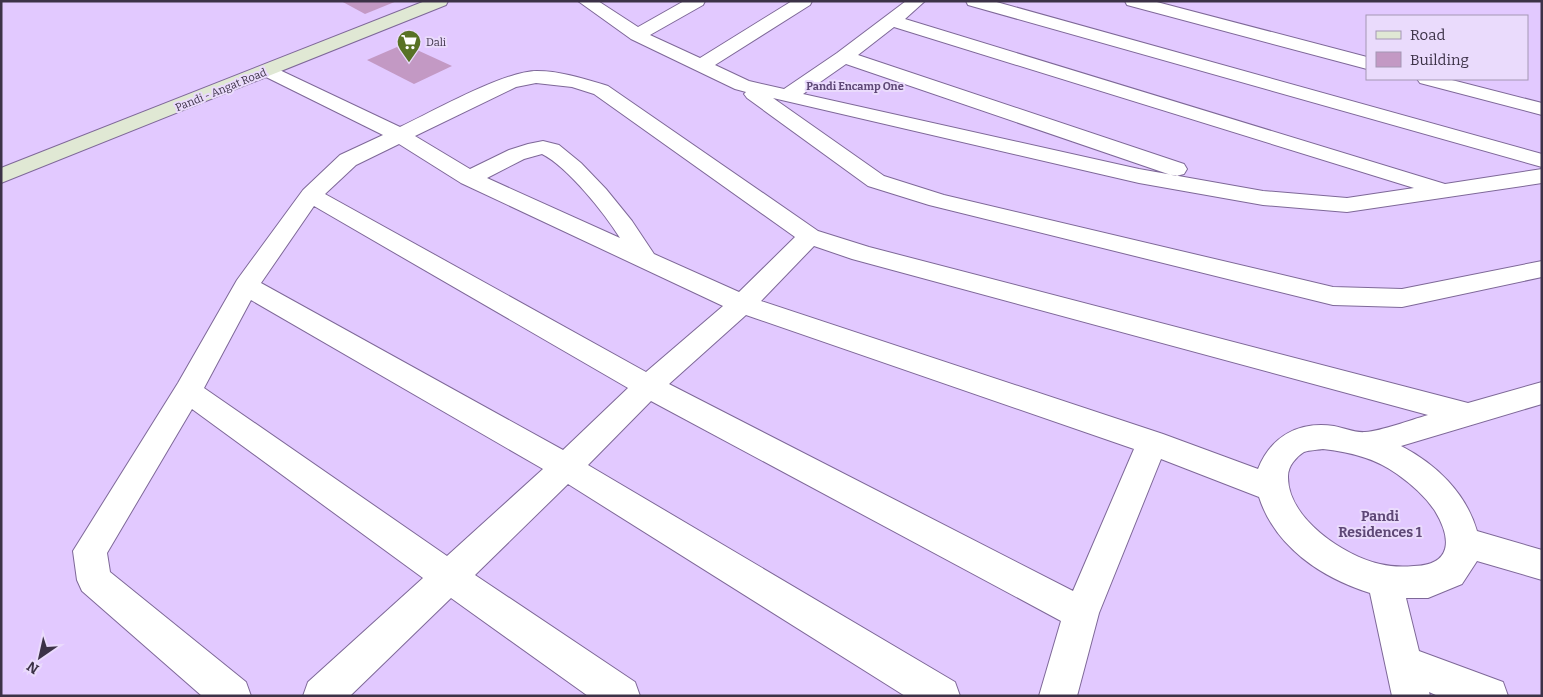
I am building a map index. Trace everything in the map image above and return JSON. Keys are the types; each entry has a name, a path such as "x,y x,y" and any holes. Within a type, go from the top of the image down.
{"main road":[{"name":"Pandi - Angat Road","path":"1,176 269,71 440,1"}],"street":[{"path":"586,1 636,35 742,85 876,181 937,200 1333,296 1402,298 1542,269"},
{"path":"636,35 697,1"},
{"path":"702,65 804,1"},
{"path":"787,96 844,57 917,1"},
{"path":"974,1 1542,161"},
{"path":"1133,1 1366,63"},
{"path":"891,20 1445,191"},
{"path":"844,57 1263,198"},
{"path":"269,71 399,135 469,178 742,304 1152,443 1272,488"},
{"path":"232,696 94,580 90,551 188,391 246,286 311,195 348,160 510,83 536,77 574,82 601,90 810,236 861,253 1466,414"},
{"path":"1431,80 1542,109"},
{"path":"742,85 1139,176 1263,198 1347,204 1542,176"},
{"path":"469,178 533,148 546,147 559,154 596,192 625,227 646,261"},
{"path":"311,195 648,386 1081,613"},
{"path":"322,696 447,576 566,467 648,386 742,304 810,236"},
{"path":"246,286 566,467 941,696"},
{"path":"188,391 447,576 621,696"},
{"path":"1366,444 1425,429 1466,414 1542,392"},
{"path":"1323,437 1366,444 1410,465 1437,489 1457,515 1464,542 1459,563 1443,578 1417,584 1385,582 1353,571 1323,555 1298,534 1281,511 1272,488 1272,468 1282,452 1299,441 1323,437"},
{"path":"1058,696 1081,613 1152,443"},
{"path":"1464,542 1542,565"},
{"path":"1385,582 1407,680 1489,696"}],"building":[{"path":"341,1 397,1 365,14"},
{"name":"Dali","path":"404,44 452,66 414,84 367,60"}],"place":[{"name":"Dali","path":"409,63"}],"district":[{"name":"Pandi Encamp One","path":"855,86"},
{"name":"Pandi Residences 1","path":"1380,524"}]}
